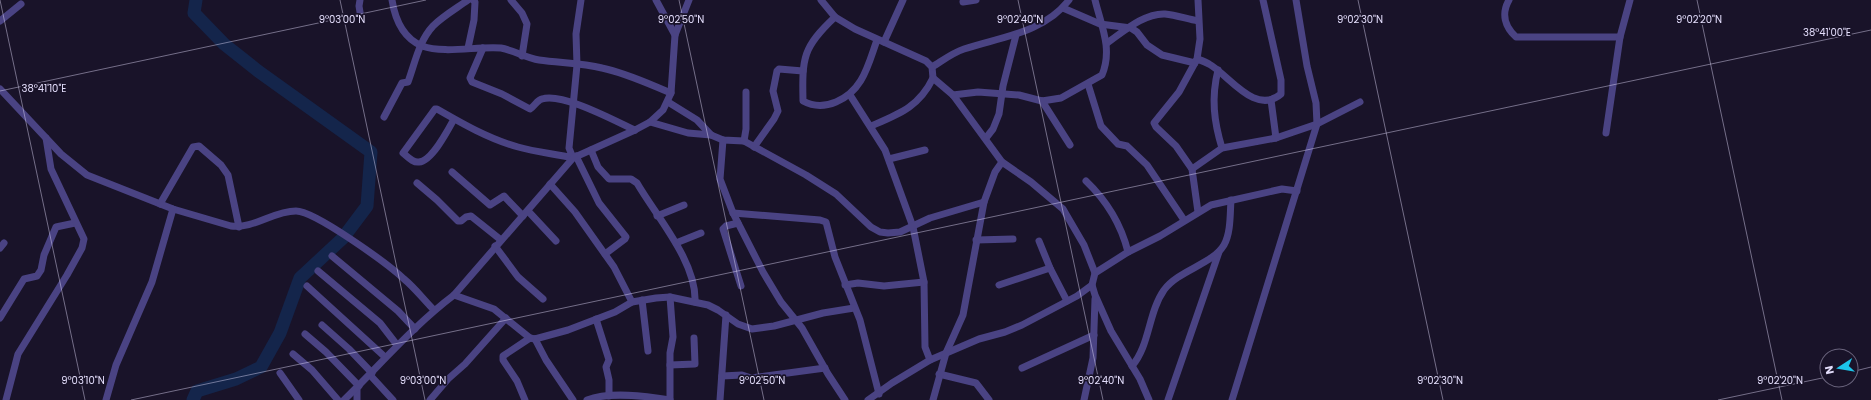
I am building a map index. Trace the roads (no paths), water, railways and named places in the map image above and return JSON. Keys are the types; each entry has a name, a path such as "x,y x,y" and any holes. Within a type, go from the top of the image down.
{"street":[{"path":"360,0 359,6 361,18"},
{"path":"392,0 400,28 410,38 421,45 449,49 506,49 522,56 602,68 671,93"},
{"path":"384,117 402,83 408,82 421,45 434,26 468,0"},
{"path":"468,48 474,20 475,2 473,0"},
{"path":"511,0 522,13 527,24 522,56"},
{"path":"581,0 576,34 577,65 569,148 599,203 626,237 605,254"},
{"path":"656,0 675,35"},
{"path":"344,400 371,374 397,344 434,310 454,295 575,157 650,122 663,110 671,93 675,35 689,0"},
{"path":"821,0 835,17 880,41 926,61 932,67 933,78 923,94 908,109 871,126"},
{"path":"835,17 811,42 803,71 803,101 822,107 828,106 850,95 858,86 880,41 903,0"},
{"path":"963,2 976,0"},
{"path":"932,67 955,52 1016,35 1048,20 1063,8 1069,0"},
{"path":"953,95 978,92 1019,95 1042,101 1061,98 1102,75 1105,68 1107,43 1100,24 1095,0"},
{"path":"1198,0 1200,39 1196,61 1176,96 1154,123 1156,127 1176,146 1192,169 1198,212"},
{"path":"1063,8 1100,24 1131,28 1137,32 1147,45 1162,55 1209,64 1243,92 1257,98 1271,100 1280,96 1282,91 1263,0"},
{"path":"1232,400 1317,124 1316,103 1306,59 1296,0"},
{"path":"1509,0 1505,17 1507,29 1516,37 1620,37"},
{"path":"1606,133 1620,37 1630,0"},
{"path":"0,21 21,4"},
{"path":"1107,43 1142,20 1158,14 1173,15 1198,22"},
{"path":"986,138 990,134 996,122 1001,106 1003,86 1016,35"},
{"path":"483,48 470,78 472,82 502,94 530,109 540,99 552,97 574,103 635,130"},
{"path":"754,147 778,111 773,91 778,69 803,71"},
{"path":"1218,70 1215,82 1214,119 1222,148"},
{"path":"933,78 953,95 986,138 1002,162 1031,182 1063,209 1084,246 1095,273 1092,285 1111,331 1150,400"},
{"path":"1088,84 1101,126 1118,144 1126,146 1146,165 1184,220"},
{"path":"0,89 2,97 61,154 87,175 173,209 239,227 277,215 298,211 313,216 352,241 404,279 434,310"},
{"path":"744,141 746,129 746,92"},
{"path":"850,95 871,126 889,159 913,227 924,282 925,347 930,360"},
{"path":"1271,100 1276,138"},
{"path":"1042,101 1070,146"},
{"path":"668,102 697,120 711,135"},
{"path":"1192,169 1222,148 1276,138 1317,124 1360,102"},
{"path":"454,119 435,150 426,160 420,162 414,161 403,153 433,110 437,110 454,119 472,130 510,144 575,157"},
{"path":"650,122 688,133 711,135 723,140 744,141 836,194 871,227 888,233 900,232 930,218 984,202"},
{"path":"6,400 18,354 82,248 84,239 75,223 51,169 46,138"},
{"path":"723,140 720,179 733,213 770,284 781,302 797,320 845,400"},
{"path":"160,204 193,147 199,146 221,165 228,175 239,227"},
{"path":"591,150 598,167 609,178 635,180 676,244 692,275 695,302"},
{"path":"889,159 925,150"},
{"path":"933,400 946,353 963,316 984,202 995,172 1002,162"},
{"path":"452,172 490,205 504,196 556,241"},
{"path":"1086,182 1111,210 1124,237 1128,252"},
{"path":"417,183 458,221 461,221 466,216 471,216 498,243 518,277 543,299"},
{"path":"550,184 575,212 614,266 632,302"},
{"path":"1095,273 1128,252 1160,236 1184,220 1211,205 1282,189 1297,191"},
{"path":"1168,400 1219,252 1225,244 1231,200"},
{"path":"657,216 684,205"},
{"path":"106,400 116,364 152,282 173,209"},
{"path":"733,213 820,220 826,222 835,257 860,320 879,394"},
{"path":"0,318 24,279 37,276 41,270 44,255 56,227 75,223"},
{"path":"738,223 726,226 723,229 741,286"},
{"path":"676,244 701,233"},
{"path":"976,240 1013,238"},
{"path":"1040,241 1050,268 1067,301"},
{"path":"1132,366 1139,358 1156,306 1164,291 1175,278 1219,252"},
{"path":"332,256 398,311 415,328"},
{"path":"999,285 1050,268"},
{"path":"318,271 380,323 397,344"},
{"path":"845,285 858,282 884,286 924,282"},
{"path":"868,400 879,394 892,383 930,360 979,339 1005,332 1036,319 1092,285"},
{"path":"307,286 385,357"},
{"path":"454,295 494,309 532,339 573,400"},
{"path":"1084,400 1093,358 1095,295"},
{"path":"525,400 517,381 503,356 532,339 568,330 615,312 632,302 670,297 695,302 708,305 738,324 752,329 774,326 823,313 854,308"},
{"path":"587,400 598,396 650,396 670,400 670,365 673,337 670,297"},
{"path":"642,300 648,351"},
{"path":"720,400 726,315"},
{"path":"430,400 506,318"},
{"path":"596,319 609,360 606,366 609,380 609,396"},
{"path":"322,325 349,348 393,400"},
{"path":"306,334 330,356 358,387 358,400"},
{"path":"1022,368 1094,335"},
{"path":"670,365 695,364 694,338"},
{"path":"294,354 312,370 338,400"},
{"path":"722,376 742,375 752,378 825,368"},
{"path":"280,373 300,400"},
{"path":"939,374 976,383 989,400"}],"waterway":[{"path":"193,400 197,391 236,379 261,367 280,333 300,278 343,238 367,206 371,152 258,71 224,44 194,13 196,0"}]}
